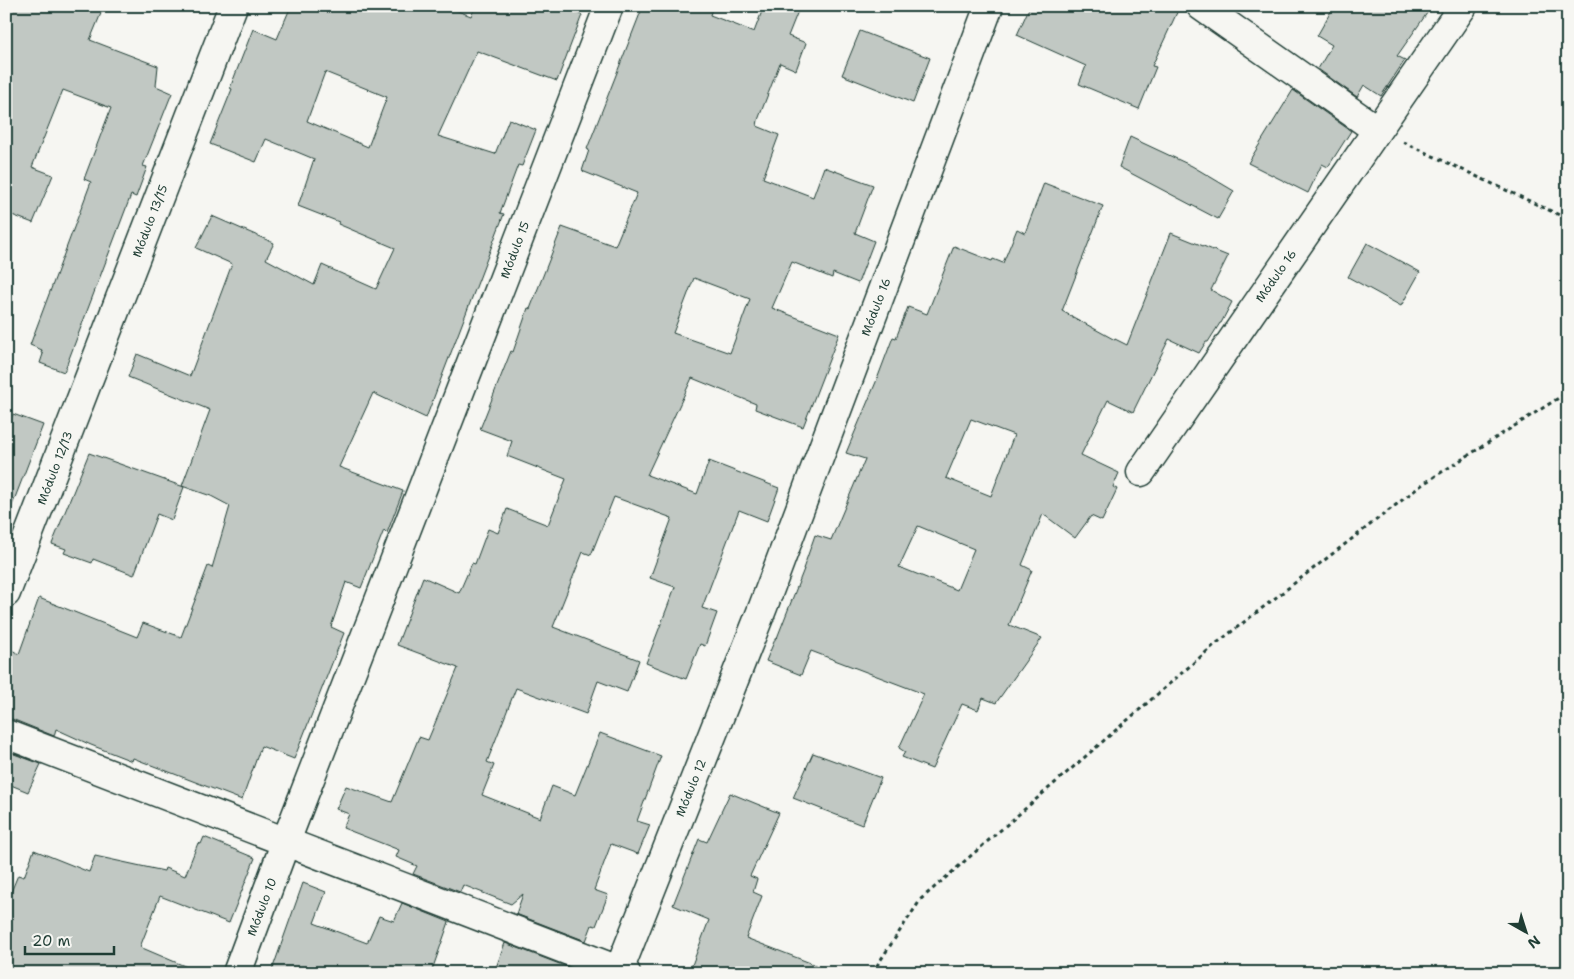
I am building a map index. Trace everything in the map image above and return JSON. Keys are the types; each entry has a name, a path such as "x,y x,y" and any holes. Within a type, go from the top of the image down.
{"street":[{"name":"Módulo 13/15","path":"88,382 232,6"},
{"name":"Módulo 15","path":"286,841 609,6"},
{"name":"Módulo 16","path":"763,607 989,6"},
{"name":"Módulo 16","path":"1141,472 1463,6"},
{"path":"1207,8 1377,130"},
{"name":"Módulo 12/13","path":"6,593 14,550 88,382"},
{"name":"Módulo 12","path":"621,972 763,607"},
{"path":"6,734 621,972"},
{"name":"Módulo 10","path":"237,973 286,841"}],"path":[{"path":"1377,130 1568,219"},
{"path":"872,973 921,899 1213,646 1423,484 1568,392"}],"building":[{"path":"6,6 104,6 90,40 158,66 156,86 172,93 143,166 147,167 136,197 131,195 64,372 40,363 43,354 41,353 42,350 30,345 91,182 84,179 111,108 63,90 32,167 53,175 33,223 12,215 6,227"},
{"path":"291,6 445,6 471,16 476,6 558,6 582,15 557,81 477,51 438,136 495,154 509,119 536,130 522,166 518,165 500,213 504,214 426,418 373,393 339,467 403,491 387,533 384,530 361,588 346,582 331,627 344,633 294,759 261,746 242,800 133,758 132,761 56,729 54,736 12,719 6,719 6,647 19,654 39,598 137,637 143,623 181,637 208,566 212,568 230,506 211,496 182,486 210,410 128,377 137,354 190,376 232,264 196,248 212,216 274,243 266,259 314,285 322,265 376,289 395,248 338,224 339,222 298,206 314,159 266,139 256,162 210,144 253,29 277,39","holes":["325,72 387,97 368,147 307,121"]},
{"path":"643,6 713,6 710,15 754,32 764,6 800,6 788,36 806,43 796,70 780,63 758,120 757,126 779,135 763,178 813,197 824,167 873,185 855,233 874,241 858,283 833,273 832,278 792,262 772,308 839,334 803,427 755,409 756,404 692,378 647,475 697,494 709,461 779,488 767,521 739,510 702,608 717,613 705,646 700,644 686,679 646,663 675,587 650,578 672,518 614,497 591,555 583,552 553,627 639,660 627,692 598,681 586,714 516,688 487,762 494,765 482,795 540,818 552,786 575,795 600,733 661,756 637,821 650,825 638,854 611,844 594,890 608,895 596,926 592,925 586,941 516,914 523,894 511,904 463,885 460,892 413,874 417,866 396,857 399,850 343,828 349,814 336,809 346,786 392,802 419,737 428,740 458,668 397,645 423,577 459,593 472,563 475,564 488,529 498,533 507,509 548,525 566,479 507,456 512,441 480,429 511,351 513,352 528,308 530,309 562,227 615,246 637,193 582,171 589,150 587,149","holes":["694,278 750,299 730,353 673,333"]},
{"path":"1030,6 1180,6 1152,66 1156,67 1139,109 1079,84 1086,66 1017,35"},
{"path":"1334,6 1432,6 1397,56 1405,60 1381,96 1364,85 1357,97 1318,69 1332,45 1317,36"},
{"path":"860,31 930,58 913,103 842,75"},
{"path":"1293,90 1351,131 1328,167 1322,164 1308,193 1248,163"},
{"path":"1130,137 1192,166 1234,191 1218,219 1119,167"},
{"path":"1044,183 1103,206 1062,311 1127,345 1171,233 1228,256 1211,290 1232,302 1221,323 1199,353 1169,339 1133,412 1108,400 1081,455 1119,473 1113,487 1117,489 1102,521 1091,516 1075,538 1043,514 1022,565 1032,570 1009,625 1042,638 996,703 983,698 978,710 962,704 932,769 902,757 905,752 899,748 924,694 811,651 801,675 766,661 804,569 815,535 831,540 865,459 846,453 893,337 896,338 908,307 927,314 954,246 992,261 993,259 1003,263 1017,229 1025,233","holes":["971,419 1014,435 991,496 946,478","918,526 974,549 957,590 899,567"]},
{"path":"1367,243 1420,272 1401,306 1348,277"},
{"path":"13,414 43,425 8,516 6,515 6,430"},
{"path":"89,453 184,487 172,520 157,514 134,575 93,559 92,563 64,553 66,549 52,544"},
{"path":"6,751 41,764 28,792 6,783"},
{"path":"813,753 881,778 862,825 793,798"},
{"path":"730,793 779,813 750,876 757,879 753,892 762,896 746,938 831,971 831,973 689,973 709,920 673,905 699,839 707,842"},
{"path":"204,837 255,858 229,923 160,896 140,947 201,973 6,973 6,904 18,875 24,877 34,850 89,872 95,856 164,871 165,868 185,876 198,843 201,844"},
{"path":"303,883 326,892 314,923 367,943 379,916 394,921 402,903 449,922 431,973 271,973"},
{"path":"505,943 575,970 574,973 494,973"}]}
